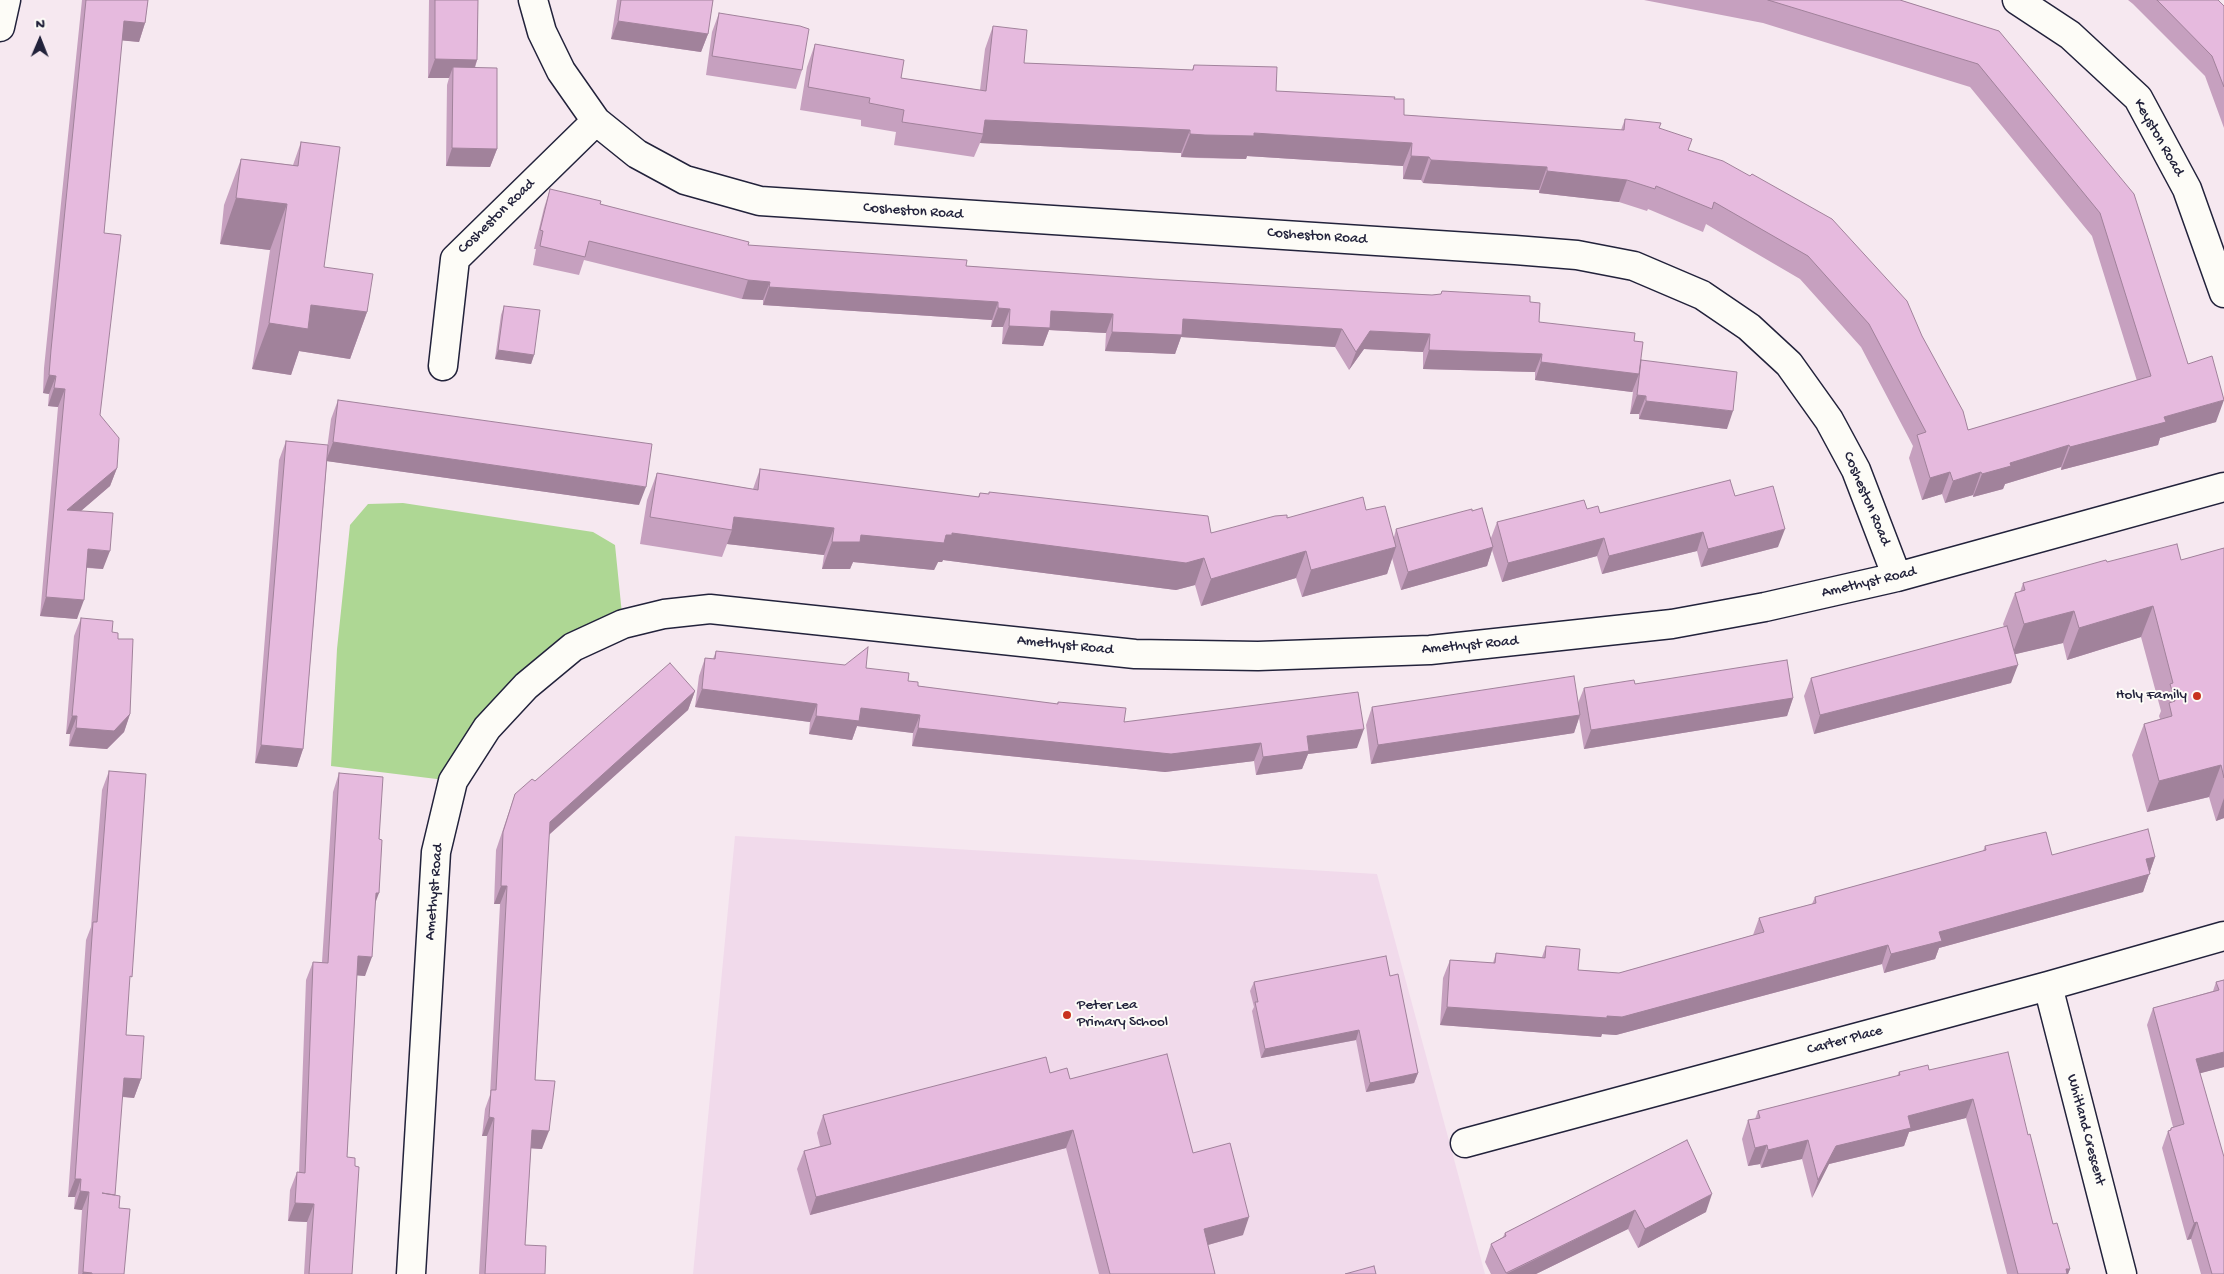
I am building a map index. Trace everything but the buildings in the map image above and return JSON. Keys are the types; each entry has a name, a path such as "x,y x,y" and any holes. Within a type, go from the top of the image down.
{"street":[{"path":"0,27 6,0"},
{"name":"Cosheston Road","path":"533,0 542,32 561,71 596,121 637,154 685,180 760,201 1515,250 1577,255 1634,266 1702,295 1749,327 1789,364 1829,420 1856,470 1897,577"},
{"name":"Keyston Road","path":"2017,0 2070,35 2138,98 2187,189 2224,294"},
{"name":"Cosheston Road","path":"443,366 455,258 596,121"},
{"name":"Amethyst Road","path":"411,1274 436,852 453,781 487,728 526,686 573,647 623,624 664,614 710,609 1135,654 1258,656 1430,650 1672,624 1766,607 1897,577 2224,487"},
{"name":"Carter Place","path":"1465,1143 2048,986 2224,936"},
{"name":"Whitland Crescent","path":"2048,986 2122,1274"}],"shaded area":[{"name":"Peter Lea Primary School","path":"735,836 1377,874 1485,1274 693,1274"}],"green space":[{"path":"403,503 593,532 615,545 623,624 573,647 453,781 331,766 337,649 350,525 368,504"}],"place":[{"name":"Holy Family","path":"2197,696"},
{"name":"Peter Lea Primary School","path":"1067,1015"}]}
